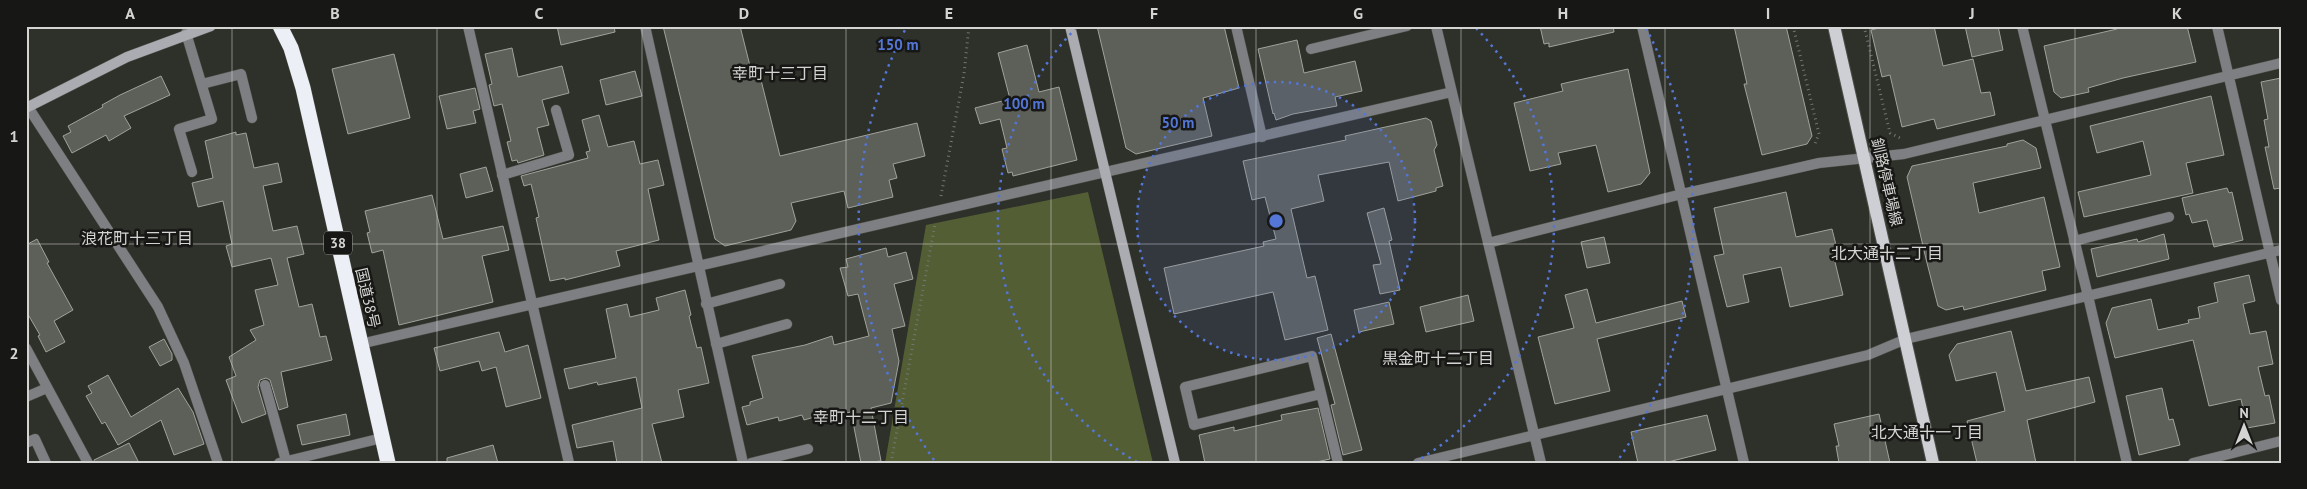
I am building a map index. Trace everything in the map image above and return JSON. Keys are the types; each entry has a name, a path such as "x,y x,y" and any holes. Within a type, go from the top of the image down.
{"highway":[{"name":"国道38号","path":"280,26 291,48 303,88 388,463"}],"main road":[{"name":"釧路停車場線","path":"1834,26 1933,463"}],"street":[{"path":"211,26 127,57 27,106 158,307 184,363 218,463"},
{"path":"468,26 569,463"},
{"path":"645,26 743,463"},
{"path":"1070,26 1175,463"},
{"path":"1236,26 1262,137"},
{"path":"1311,49 1407,26"},
{"path":"1436,26 1541,463"},
{"path":"1642,26 1744,463"},
{"path":"2022,26 2127,463"},
{"path":"2217,26 2281,300"},
{"path":"186,34 212,119 179,129 192,172"},
{"path":"1488,242 1682,194 1819,163 1864,156 1904,154 2281,63"},
{"path":"202,84 241,74 252,118"},
{"path":"360,344 1452,92"},
{"path":"502,175 569,155 556,110"},
{"path":"2074,241 2169,217"},
{"path":"1418,463 1726,387 1868,355 1906,339 2281,250"},
{"path":"706,304 780,284"},
{"path":"716,344 787,324"},
{"path":"26,348 88,463"},
{"path":"1321,394 1194,425 1185,387 1312,356 1338,463"},
{"path":"264,385 282,462 382,438"},
{"path":"26,398 47,388"},
{"path":"26,443 35,439 46,463"},
{"path":"2193,463 2281,441"},
{"path":"751,463 808,449"}],"path":[{"path":"891,463 964,74 969,26"},
{"path":"1794,26 1819,134 1814,146"},
{"path":"1864,26 1890,133 1900,138"}],"green space":[{"path":"1088,192 1153,463 885,463 926,225"}],"building":[{"path":"557,26 614,26 615,32 561,45"},
{"path":"663,26 740,26 750,66 757,64 780,156 917,123 925,156 893,164 897,178 889,180 893,197 848,208 844,191 791,203 796,221 791,230 725,246 715,239"},
{"path":"1097,26 1224,26 1239,88 1203,98 1212,136 1136,154 1126,148"},
{"path":"1540,26 1613,26 1614,32 1549,47 1549,43 1544,44"},
{"path":"1734,26 1786,26 1812,136 1807,144 1762,155 1744,84 1747,84"},
{"path":"1887,26 1934,26 1943,66 1973,59 1981,93 1990,92 1995,115 1937,129 1934,119 1902,127 1890,75 1882,77 1871,30"},
{"path":"1965,26 1998,26 2003,50 1972,57"},
{"path":"2116,26 2187,26 2196,62 2123,78 2088,88 2089,92 2061,98 2054,92 2044,46 2117,29"},
{"path":"1297,40 1304,73 1355,61 1362,91 1335,97 1337,106 1293,114 1276,120 1258,49"},
{"path":"1027,45 1039,92 1059,87 1077,160 1013,176 1012,172 1008,173 1002,149 1007,148 1000,119 980,124 975,108 1010,99 998,53"},
{"path":"512,48 518,77 562,66 569,93 542,100 549,125 537,128 544,155 518,163 517,160 512,161 507,142 511,141 502,104 494,106 489,85 492,84 485,54"},
{"path":"394,54 410,118 348,134 332,69"},
{"path":"1628,69 1650,173 1641,184 1608,192 1596,145 1558,153 1561,164 1530,171 1514,103 1563,91 1561,84"},
{"path":"635,71 642,96 606,105 600,80"},
{"path":"161,76 170,95 124,116 131,128 109,141 106,135 72,153 63,136 71,132 68,126 103,107 102,105 120,95"},
{"path":"2281,78 2281,188 2274,189 2265,147 2269,147 2264,120 2268,119 2261,82"},
{"path":"475,88 480,109 473,111 476,123 447,129 439,96"},
{"path":"2211,96 2224,155 2186,163 2193,193 2084,217 2078,192 2151,175 2143,141 2097,153 2090,126"},
{"path":"599,115 608,147 634,141 640,164 658,160 664,185 648,189 659,240 616,251 620,266 565,280 565,278 550,281 536,218 539,217 531,184 524,186 521,176 588,158 586,152 590,151 582,120"},
{"path":"1426,118 1431,121 1437,145 1434,150 1443,186 1436,188 1436,191 1398,201 1389,162 1318,175 1324,201 1291,209 1307,278 1315,276 1328,330 1285,340 1273,292 1174,314 1164,268 1264,246 1263,242 1276,239 1265,197 1252,200 1243,161 1346,140 1345,136"},
{"path":"236,132 236,135 246,133 254,168 278,163 282,182 263,186 273,231 297,226 304,254 287,258 299,307 312,304 320,337 326,336 332,360 281,372 288,407 279,410 270,380 266,378 260,380 258,387 266,414 242,423 226,380 236,376 229,357 256,340 250,330 264,325 255,290 278,285 271,258 232,267 226,246 232,244 223,201 198,207 192,183 213,178 205,141"},
{"path":"2023,140 2036,148 2041,168 1973,183 1979,213 2044,197 2060,267 2042,271 2046,290 1964,310 1963,306 1946,310 1938,306 1907,177 1912,166 2007,146 2007,144"},
{"path":"486,167 493,191 466,198 460,174"},
{"path":"2227,188 2229,193 2232,192 2243,240 2214,247 2207,220 2192,223 2189,214 2186,215 2182,198"},
{"path":"1786,192 1796,237 1832,229 1840,261 1835,262 1843,295 1790,307 1781,267 1743,275 1749,302 1727,307 1714,256 1724,254 1714,208"},
{"path":"432,195 443,239 503,226 509,250 482,256 493,302 399,325 383,250 372,253 367,233 370,232 365,211"},
{"path":"1384,208 1392,240 1389,241 1400,290 1380,294 1373,265 1381,264 1367,213"},
{"path":"2164,234 2169,259 2097,277 2091,249 2137,239 2138,242"},
{"path":"1604,237 1610,263 1587,268 1581,242"},
{"path":"37,239 49,262 47,263 73,310 54,321 65,342 46,352 38,336 40,335 26,311 26,245"},
{"path":"886,248 888,257 906,252 913,279 894,284 905,326 892,329 899,361 891,403 871,408 881,461 861,463 851,412 825,418 825,414 804,420 802,415 779,421 778,417 747,425 742,407 763,398 752,356 805,345 832,336 834,345 869,336 858,294 848,296 840,268 848,267 846,259"},
{"path":"2249,275 2255,301 2243,304 2250,334 2266,331 2273,364 2258,367 2265,396 2269,395 2275,423 2247,428 2241,399 2209,406 2193,340 2115,358 2106,323 2112,308 2151,299 2158,330 2189,323 2188,320 2200,318 2198,307 2218,302 2214,283"},
{"path":"1587,289 1596,323 1682,301 1686,317 1597,339 1610,391 1555,404 1538,337 1574,328 1565,295"},
{"path":"685,290 697,348 701,347 709,383 678,390 684,417 652,424 662,463 617,463 613,441 577,448 572,425 642,408 636,377 598,385 597,382 569,389 564,369 616,358 606,309 627,304 630,317 659,310 656,298"},
{"path":"1468,295 1474,321 1426,332 1420,307"},
{"path":"1389,302 1394,324 1359,332 1354,310"},
{"path":"2011,331 2026,391 2089,377 2095,402 2027,420 2036,463 1977,463 1967,421 2005,411 1996,372 1956,381 1949,355 1957,344"},
{"path":"499,332 505,352 528,345 541,398 506,407 496,367 482,371 479,361 440,371 434,348"},
{"path":"1331,334 1362,450 1343,455 1331,405 1335,404 1317,338"},
{"path":"164,339 172,354 172,360 160,366 149,347"},
{"path":"108,375 131,417 178,388 193,412 204,444 174,455 161,420 118,445 105,422 102,424 86,396 92,393 88,386"},
{"path":"2162,388 2169,420 2173,419 2180,445 2139,455 2126,396"},
{"path":"1318,408 1330,459 1312,463 1205,463 1199,435 1234,427 1234,431 1282,420 1281,415"},
{"path":"346,414 350,435 302,445 297,425"},
{"path":"1879,414 1890,463 1839,463 1836,446 1839,446 1834,424"},
{"path":"1707,415 1716,450 1664,463 1638,463 1631,432"},
{"path":"129,443 139,463 95,463 94,460"},
{"path":"493,445 498,463 447,463 447,458"}],"district":[{"name":"幸町十三丁目","path":"780,73"},
{"name":"浪花町十三丁目","path":"137,238"},
{"name":"北大通十二丁目","path":"1887,253"},
{"name":"黒金町十二丁目","path":"1438,358"},
{"name":"幸町十二丁目","path":"861,417"},
{"name":"北大通十一丁目","path":"1927,432"}]}
